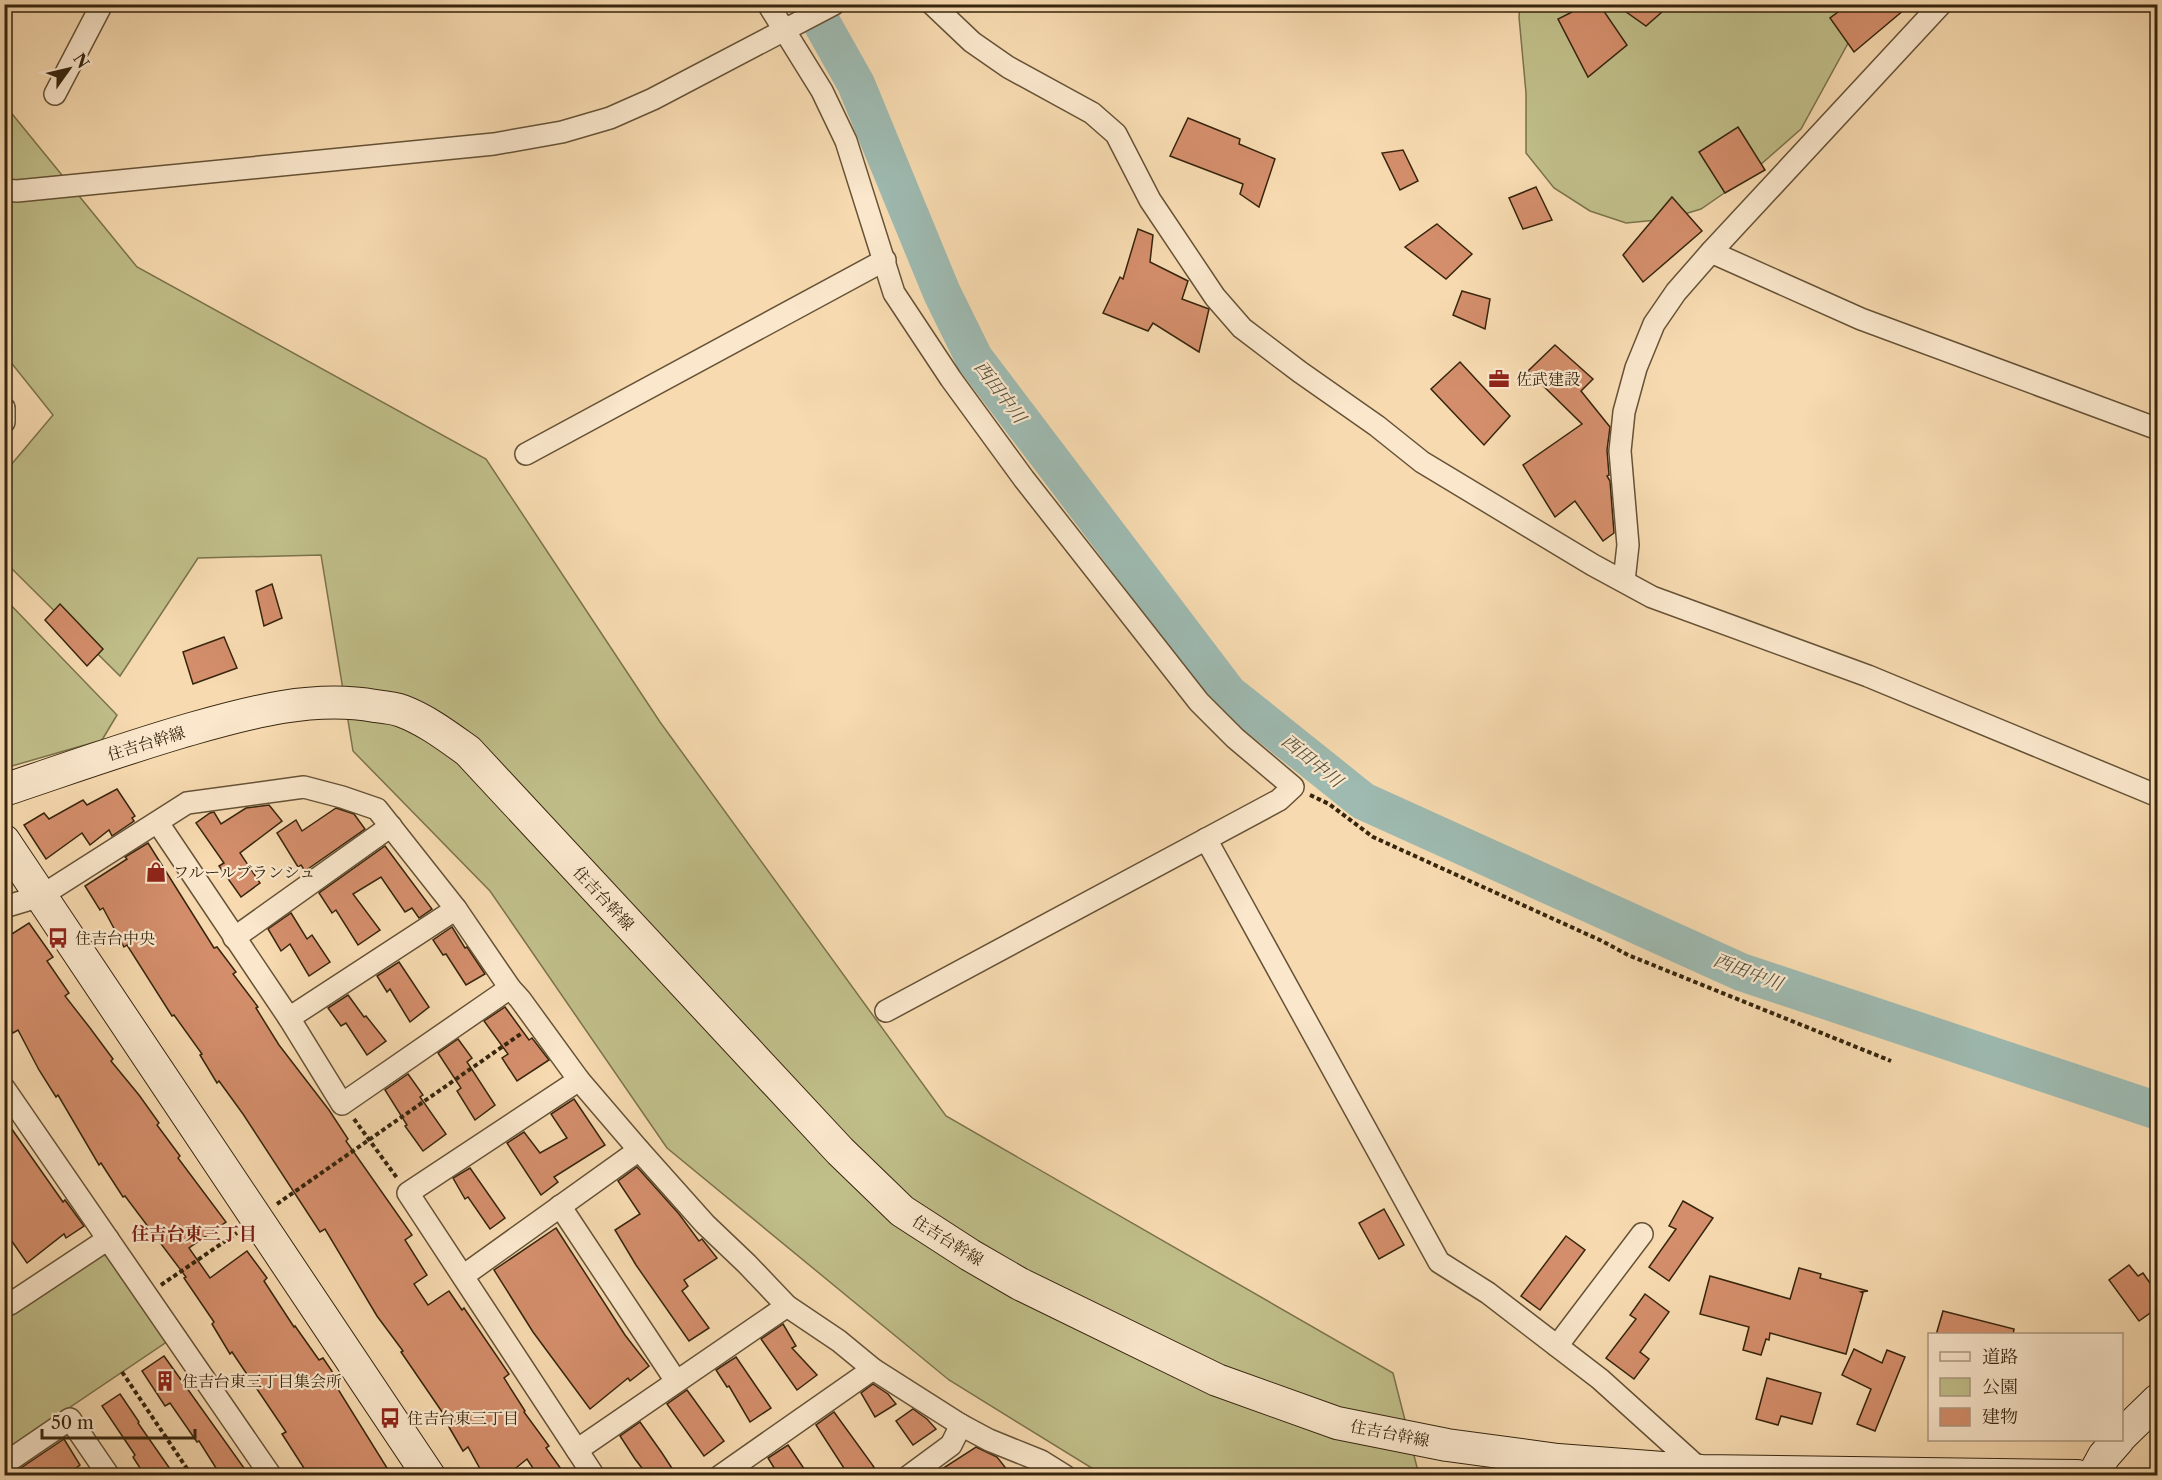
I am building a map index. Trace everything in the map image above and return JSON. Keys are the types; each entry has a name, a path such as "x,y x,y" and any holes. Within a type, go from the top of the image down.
{"street":[{"path":"55,94 102,4"},
{"path":"768,4 791,28 846,141 894,293 951,379 1073,543 1199,702 1235,738 1293,787 1279,800 886,1011"},
{"path":"4,190 17,191 494,144 562,132 610,118 653,99 834,4"},
{"path":"932,4 972,42 1008,67 1092,113 1116,134 1150,200 1215,297 1242,328 1377,426 1422,462 1593,565 1652,597 1868,676 2157,796"},
{"path":"1624,581 1628,545 1620,451 1624,412 1636,368 1654,324 1676,292 1711,252 1941,4"},
{"path":"1711,252 1861,320 2157,429"},
{"path":"526,454 885,260"},
{"path":"4,408 4,422"},
{"name":"住吉台幹線","path":"4,790 144,743 234,717 268,710 321,702 360,703 400,710 438,728 468,751 840,1151 903,1211 970,1255 1020,1284 1217,1380 1337,1423 1447,1445 1558,1460 1701,1471 2077,1476"},
{"path":"4,907 41,896 187,803 304,787 377,809 456,909 510,988 579,1080 705,1224 788,1306 839,1341 873,1369 961,1425 989,1440 1041,1461 1065,1476"},
{"path":"158,823 289,1018 342,1104 510,988"},
{"path":"234,938 392,826"},
{"path":"1206,839 1439,1262 1488,1293 1600,1379 1701,1471"},
{"path":"4,841 429,1476"},
{"path":"289,1018 456,909"},
{"path":"579,1080 408,1193 594,1476"},
{"path":"4,1088 271,1476"},
{"path":"463,1276 639,1150"},
{"path":"560,1206 676,1381"},
{"path":"1557,1346 1642,1234"},
{"path":"4,1296 10,1304 108,1239"},
{"path":"577,1450 788,1306"},
{"path":"720,1476 873,1369"},
{"path":"2123,1433 2157,1400"},
{"path":"4,1464 70,1419 109,1476"},
{"path":"909,1476 951,1445 961,1425"},
{"path":"2093,1476 2104,1456 2117,1441"}],"path":[{"path":"1293,787 1329,804 1373,837 1628,955 1891,1061"},
{"path":"147,1295 537,1023"},
{"path":"342,1104 408,1193"},
{"path":"122,1372 192,1476"}],"green space":[{"path":"1520,4 1869,5 1801,129 1743,180 1701,209 1668,219 1626,223 1590,211 1554,188 1526,153 1526,93 1519,17"},
{"path":"4,104 137,267 486,459 660,722 946,1116 1393,1373 1419,1475 1103,1475 949,1380 667,1148 490,891 353,751 321,555 198,558 120,676 5,562 5,472 53,415 5,355"},
{"path":"4,598 117,715 102,740 5,768"},
{"path":"98,1253 112,1258 168,1341 5,1451 5,1317"}],"building":[{"path":"1563,4 1599,4 1627,45 1588,77 1558,19 1572,12"},
{"path":"1615,4 1671,4 1646,26"},
{"path":"1849,4 1911,4 1854,52 1830,18"},
{"path":"1188,118 1240,139 1239,144 1275,159 1259,207 1240,194 1243,184 1170,156"},
{"path":"1738,127 1765,170 1725,193 1699,152"},
{"path":"1403,150 1418,181 1400,190 1382,153"},
{"path":"1536,187 1552,220 1523,229 1509,198"},
{"path":"1672,197 1702,231 1643,282 1623,255"},
{"path":"1437,224 1472,254 1446,279 1405,247"},
{"path":"1138,229 1153,235 1150,262 1188,281 1182,299 1209,309 1199,352 1153,323 1148,331 1103,313 1120,277 1123,279"},
{"path":"1462,291 1490,299 1485,329 1453,315"},
{"path":"1555,345 1593,379 1581,391 1610,427 1607,450 1609,475 1607,476 1610,481 1614,533 1603,541 1575,501 1555,517 1523,465 1582,424 1528,371"},
{"path":"1460,362 1510,416 1484,445 1431,389"},
{"path":"272,584 282,618 264,626 256,591"},
{"path":"60,604 103,649 87,666 45,620"},
{"path":"224,637 237,668 193,684 183,652"},
{"path":"117,789 135,816 132,818 134,821 112,836 109,830 90,845 82,833 46,859 24,825 44,813 49,819 83,800 87,805"},
{"path":"269,805 282,821 240,853 260,883 241,897 219,866 224,863 196,823 214,812 221,824 246,808"},
{"path":"336,808 354,814 365,829 305,871 301,865 298,867 277,833 296,820 302,831"},
{"path":"148,843 214,948 217,947 236,972 233,974 258,1007 256,1008 279,1045 329,1110 348,1139 346,1141 412,1235 405,1240 427,1275 414,1284 428,1305 449,1291 462,1310 464,1308 509,1374 504,1378 524,1412 549,1446 546,1448 566,1476 538,1476 527,1459 506,1476 484,1476 468,1447 463,1451 449,1427 451,1425 401,1352 403,1351 377,1316 325,1229 320,1232 243,1114 219,1081 217,1083 200,1055 202,1054 174,1015 172,1016 127,945 124,947 103,908 100,910 85,886"},
{"path":"385,846 432,909 419,918 412,908 405,912 381,877 353,894 380,930 358,945 336,910 332,913 319,893"},
{"path":"291,913 307,939 312,935 330,962 309,976 290,944 281,951 268,929"},
{"path":"29,923 53,957 47,961 69,993 65,996 159,1123 157,1125 180,1156 178,1158 226,1222 189,1248 210,1278 247,1251 267,1278 264,1281 294,1327 319,1360 323,1358 340,1383 336,1386 392,1476 309,1476 282,1434 286,1432 232,1352 230,1354 212,1324 214,1322 184,1278 186,1277 125,1196 123,1197 101,1163 99,1165 58,1095 56,1097 39,1070 18,1030 13,1033 4,1019 4,939"},
{"path":"452,927 485,974 466,985 446,954 443,955 433,940"},
{"path":"399,962 429,1007 410,1022 390,989 387,992 377,976"},
{"path":"348,995 386,1041 367,1055 346,1023 341,1026 328,1008"},
{"path":"505,1007 529,1040 532,1038 549,1060 517,1081 502,1058 508,1054 484,1021"},
{"path":"458,1039 472,1058 467,1062 495,1105 475,1120 457,1091 461,1088 438,1053"},
{"path":"408,1074 423,1095 420,1097 446,1134 423,1151 405,1126 407,1125 385,1090"},
{"path":"574,1099 605,1145 554,1177 558,1182 541,1195 507,1143 524,1132 540,1153 567,1138 551,1114"},
{"path":"4,1118 63,1202 65,1200 84,1226 66,1238 64,1234 27,1263 4,1230"},
{"path":"637,1167 679,1214 699,1241 702,1239 717,1258 684,1280 688,1286 682,1291 709,1328 689,1341 636,1265 615,1230 640,1214 618,1181"},
{"path":"470,1168 505,1218 490,1229 468,1197 465,1199 453,1178"},
{"path":"1683,1201 1713,1218 1669,1281 1649,1267 1676,1229 1669,1226"},
{"path":"1384,1209 1404,1245 1379,1259 1359,1223"},
{"path":"556,1228 625,1335 649,1366 630,1381 628,1378 590,1409 533,1332 494,1270"},
{"path":"1566,1236 1585,1250 1540,1310 1521,1296"},
{"path":"2129,1265 2138,1276 2143,1273 2157,1293 2157,1308 2139,1321 2109,1280"},
{"path":"1799,1268 1821,1274 1820,1278 1868,1291 1861,1292 1863,1293 1846,1354 1770,1333 1761,1355 1743,1350 1749,1327 1700,1314 1710,1276 1790,1299"},
{"path":"1645,1294 1669,1312 1640,1352 1649,1359 1634,1379 1606,1358 1636,1319 1630,1315"},
{"path":"1943,1311 2014,1329 2013,1333 1937,1333"},
{"path":"783,1324 796,1346 792,1348 817,1375 797,1390 761,1339"},
{"path":"1854,1349 1882,1363 1887,1350 1905,1357 1875,1431 1857,1424 1871,1389 1842,1375"},
{"path":"164,1356 244,1468 234,1476 221,1476 199,1441 197,1442 170,1403 165,1406 142,1371"},
{"path":"736,1357 771,1408 750,1422 729,1386 727,1387 716,1370"},
{"path":"1767,1378 1821,1393 1812,1424 1781,1416 1778,1425 1756,1419"},
{"path":"873,1384 888,1394 896,1404 875,1417 861,1393"},
{"path":"687,1390 724,1441 704,1456 667,1404"},
{"path":"120,1394 175,1476 145,1476 133,1457 135,1455 102,1406"},
{"path":"913,1409 936,1429 913,1445 896,1421"},
{"path":"834,1412 874,1467 863,1476 849,1476 816,1425"},
{"path":"640,1422 677,1476 648,1476 635,1459 620,1436"},
{"path":"64,1439 80,1465 66,1476 9,1476"},
{"path":"788,1445 809,1476 779,1476 768,1458"},
{"path":"976,1447 997,1457 1012,1476 931,1476"}],"waterway":[{"name":"西田中川","path":"811,4 856,84 942,293 974,358 1228,693 1363,801 1741,972 2158,1111"}],"place":[{"name":"佐武建設","path":"1499,379"},
{"name":"フルールブランシュ","path":"156,872"},
{"name":"住吉台中央","path":"58,938"},
{"name":"住吉台東三丁目集会所","path":"165,1381"},
{"name":"住吉台東三丁目","path":"390,1418"}],"district":[{"name":"住吉台東三丁目","path":"194,1234"}]}
